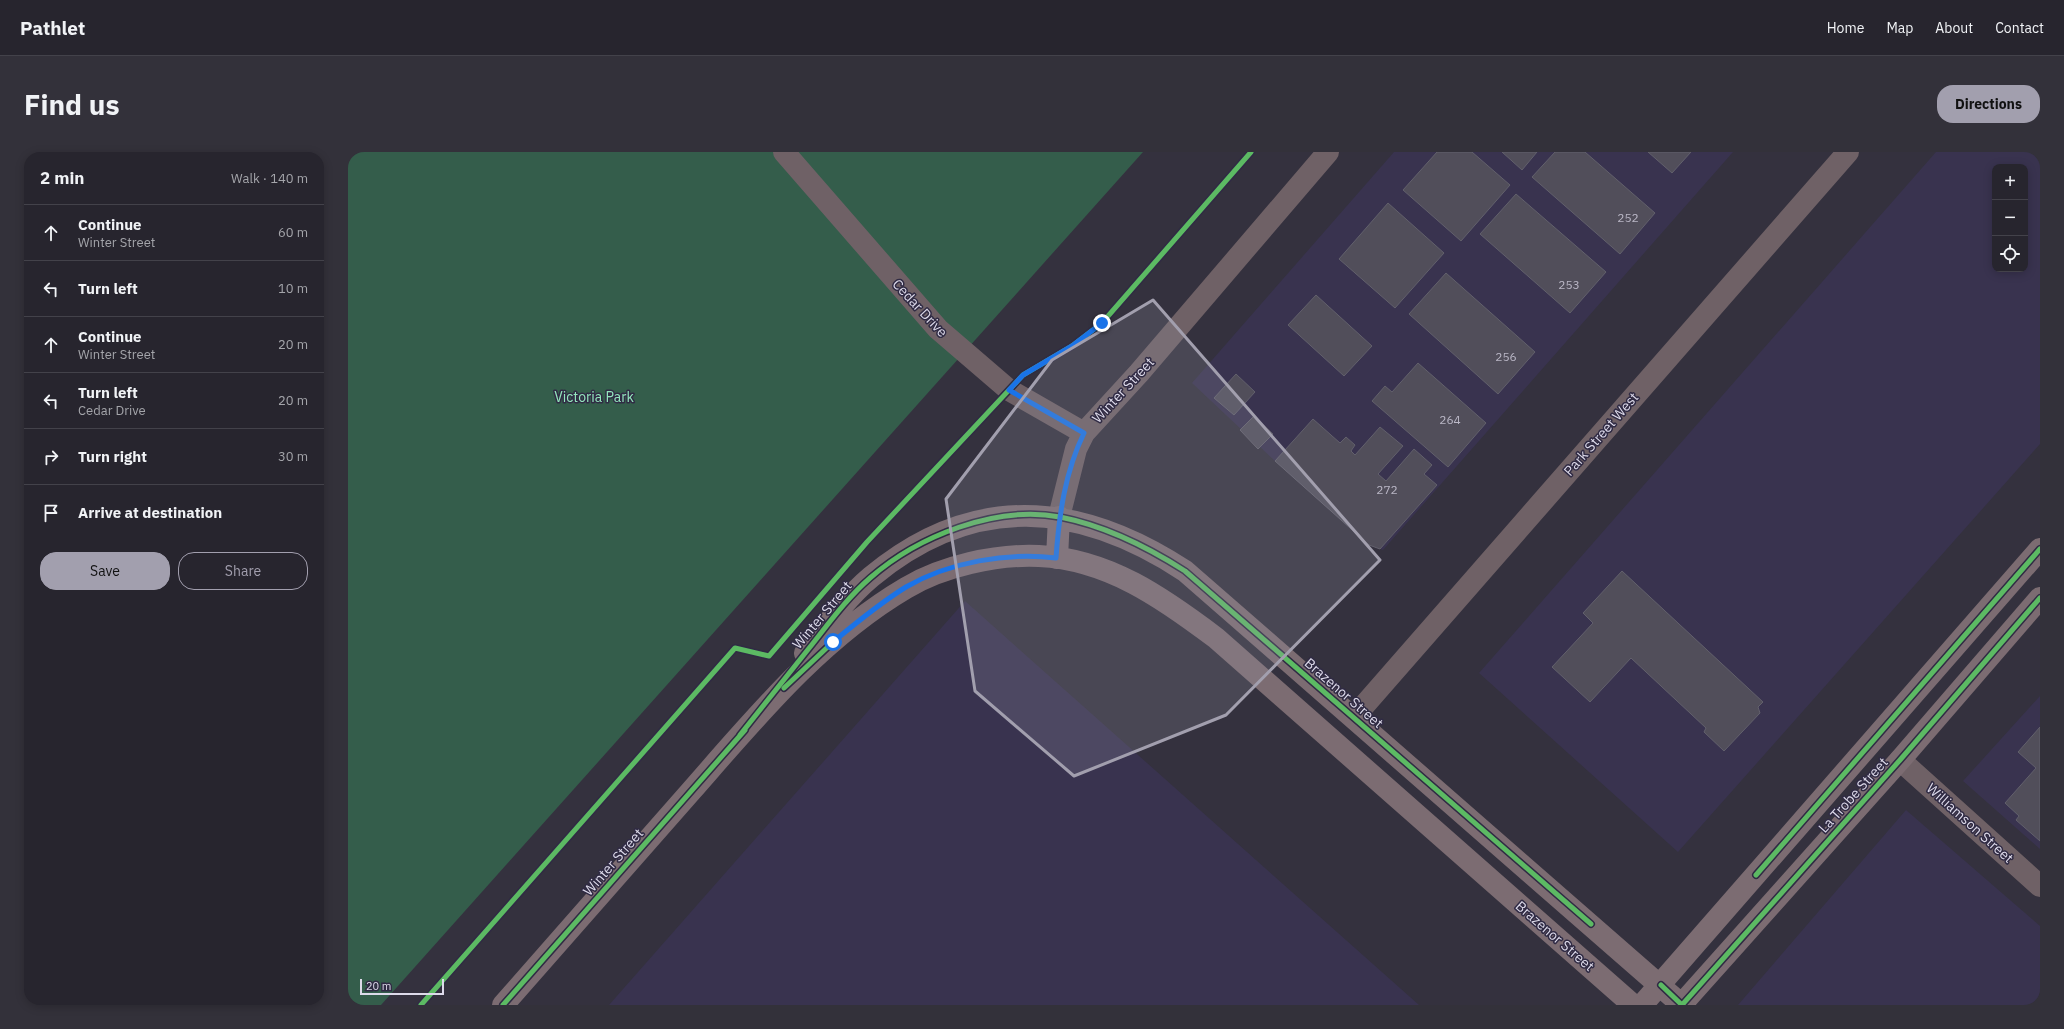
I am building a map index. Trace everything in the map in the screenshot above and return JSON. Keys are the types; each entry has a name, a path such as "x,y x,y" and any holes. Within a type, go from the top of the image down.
{"main road":[{"name":"Winter Street","path":"740,735 843,606 870,578 897,558 927,539 957,527 994,519 1021,516 1059,517"},
{"name":"Brazenor Street","path":"1059,517 1114,532 1141,544 1185,571 1661,985 1681,1005"},
{"path":"1056,558 1059,517"},
{"name":"La Trobe Street","path":"1642,1005 2040,548"},
{"name":"Winter Street","path":"503,1005 740,735 786,685 833,642 874,608 907,587 941,571 974,563 1006,558 1039,556 1056,558"},
{"name":"Brazenor Street","path":"1056,558 1109,571 1143,587 1216,638 1633,1005"},
{"name":"La Trobe Street","path":"1681,1005 1900,760 2040,598"},
{"path":"1334,741 1354,717"},
{"path":"1875,738 1900,760"}],"street":[{"name":"Cedar Drive","path":"784,152 938,329 1009,390 1084,433"},
{"name":"Winter Street","path":"1059,517 1076,449 1084,433 1139,373 1328,152"},
{"name":"Park Street West","path":"1354,717 1848,152"},
{"name":"Williamson Street","path":"1900,760 2040,886"}],"highlighted area":[{"path":"1153,300 1380,560 1226,715 1074,776 975,691 946,499 1052,360"}],"shaded area":[{"path":"1394,152 1733,152 1383,550 1369,545 1275,461 1192,383"},
{"path":"1936,152 2040,152 2040,444 1678,852 1479,673"},
{"path":"965,601 1419,1005 609,1005"},
{"path":"2040,696 2040,849 1963,781"},
{"path":"1906,810 2040,926 2040,1005 1738,1005"}],"green space":[{"name":"Victoria Park","path":"348,152 1143,152 381,1005 348,1005"}],"building":[{"path":"1437,152 1472,152 1510,185 1461,241 1403,190"},
{"path":"1502,152 1537,152 1522,170"},
{"path":"1555,152 1585,152 1655,213 1620,254 1532,177"},
{"path":"1648,152 1691,152 1672,173"},
{"path":"1516,194 1606,272 1570,313 1480,234"},
{"path":"1388,203 1444,253 1395,308 1339,259"},
{"path":"1446,273 1535,352 1498,394 1409,314"},
{"path":"1316,295 1372,346 1344,376 1288,325"},
{"path":"1418,363 1486,423 1448,467 1372,401 1385,386 1392,392"},
{"path":"1236,374 1255,392 1234,415 1214,398"},
{"path":"1254,416 1273,434 1258,449 1240,430"},
{"path":"1313,419 1340,443 1346,437 1355,445 1351,451 1355,455 1380,427 1403,446 1378,474 1386,481 1414,449 1432,465 1424,474 1437,485 1380,549 1369,545 1275,461"},
{"path":"1622,571 1763,702 1758,707 1760,713 1724,751 1704,732 1706,728 1631,658 1590,702 1552,667 1593,623 1583,613"},
{"path":"2040,727 2040,841 2016,820 2019,816 2005,803 2036,768 2018,752"}],"cycle path":[{"path":"421,1005 735,648 769,656 867,542 1023,375 1072,346 1102,323 1251,152"},
{"path":"740,735 846,602 870,578 889,563 934,537 959,527 984,520 1035,514 1060,517 1109,531 1140,545 1185,571 1591,924"},
{"path":"1756,875 2040,549"},
{"path":"1661,985 1682,1005 1900,760 2040,598"},
{"path":"784,688 833,642"},
{"path":"503,1005 745,730"}],"route":[{"path":"833,642 874,608 907,587 941,571 974,563 1006,558 1039,556 1056,558 1059,517 1071,465 1076,449 1084,433 1009,390 1023,375 1072,346 1102,323"}]}
